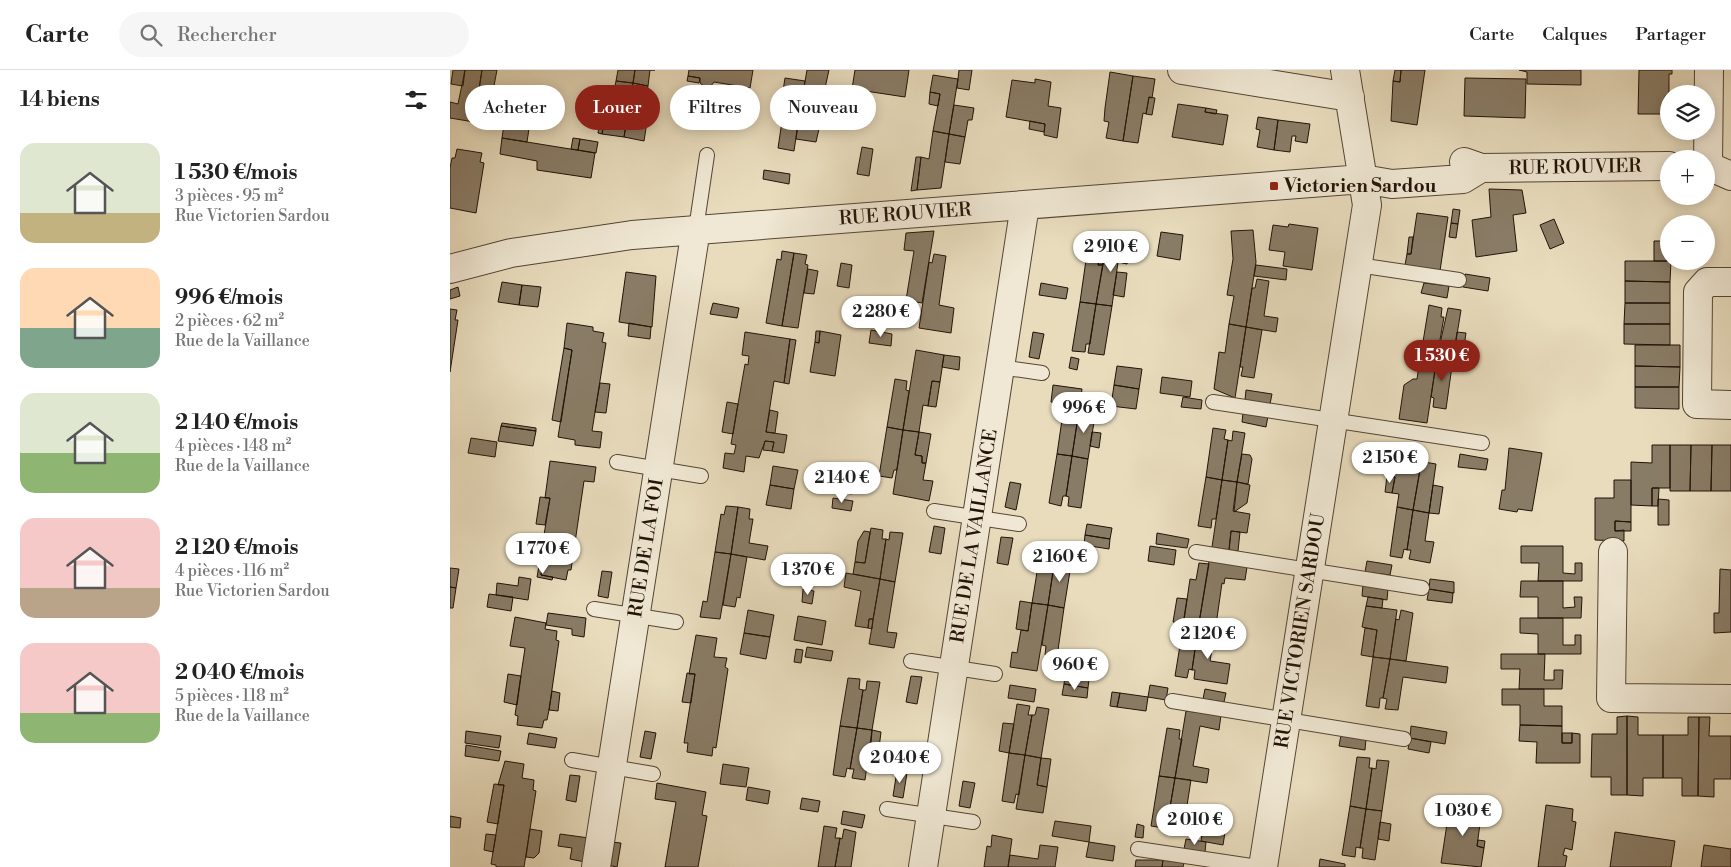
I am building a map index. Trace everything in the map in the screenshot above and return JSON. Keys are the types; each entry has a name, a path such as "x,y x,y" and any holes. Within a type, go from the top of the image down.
{"street":[{"path":"1182,70 1350,97"},
{"name":"RUE VICTORIEN SARDOU","path":"1263,867 1367,205 1345,70"},
{"path":"1709,70 1719,167"},
{"name":"RUE ROUVIER","path":"450,269 511,253 574,242 696,229 1363,180 1392,166 1460,161 1481,168 1660,166"},
{"name":"RUE DE LA VAILLANCE","path":"922,867 1025,205"},
{"name":"RUE DE LA FOI","path":"596,867 696,229"},
{"path":"1731,282 1707,282 1698,292 1697,404 1731,404"},
{"path":"1612,552 1611,698 1731,699"}],"lane":[{"path":"696,229 706,155"},
{"path":"1358,264 1459,280"},
{"path":"1000,367 1042,373"},
{"path":"1213,402 1482,443"},
{"path":"616,462 701,476"},
{"path":"934,511 1019,524"},
{"path":"1196,552 1422,588"},
{"path":"594,610 676,622"},
{"path":"911,661 995,674"},
{"path":"1172,701 1404,739"},
{"path":"572,760 653,774"},
{"path":"887,809 972,822"},
{"path":"1138,849 1258,867"}],"building":[{"path":"453,70 465,70 463,86 451,84"},
{"path":"465,70 482,70 480,85 465,85 465,120 450,118 450,102 458,104"},
{"path":"482,70 497,70 494,85 480,85"},
{"path":"618,70 635,70 633,83 616,81"},
{"path":"635,70 650,70 648,85 633,83"},
{"path":"689,70 753,70 750,85 732,85 714,82 712,85 702,85 700,83 700,78 688,76"},
{"path":"807,70 829,70 826,85 804,85"},
{"path":"855,70 909,70 905,97 876,93 876,85 853,85"},
{"path":"959,70 972,70 969,90 957,88"},
{"path":"1395,70 1401,70 1400,82 1393,81"},
{"path":"1401,70 1425,70 1417,125 1391,121 1393,81 1400,82"},
{"path":"1519,70 1581,70 1581,85 1527,84 1527,72"},
{"path":"1639,70 1672,70 1672,74 1669,74 1669,85 1660,85 1660,114 1638,114"},
{"path":"1110,72 1133,76 1123,141 1106,138 1109,122 1104,121"},
{"path":"933,75 958,79 949,134 933,131 940,94 930,92"},
{"path":"688,76 700,78 699,83 687,81"},
{"path":"1133,76 1155,79 1152,98 1149,97 1146,114 1143,113 1138,143 1123,141"},
{"path":"785,78 805,81 804,85 784,85"},
{"path":"1465,78 1526,79 1525,118 1464,116"},
{"path":"1035,79 1051,82 1048,106 1061,108 1057,138 1044,135 1045,124 1006,117 1012,80 1035,83"},
{"path":"616,81 633,83 633,85 615,85"},
{"path":"930,92 940,94 938,106 929,104"},
{"path":"1149,97 1155,98 1152,115 1146,114"},
{"path":"1178,104 1206,108 1205,112 1228,115 1223,145 1172,137"},
{"path":"954,105 974,108 972,120 968,120 965,137 949,134"},
{"path":"1206,108 1217,110 1216,114 1205,112"},
{"path":"1258,117 1278,120 1274,150 1257,147 1260,130 1256,129"},
{"path":"1278,120 1310,124 1307,143 1295,141 1296,136 1292,136 1290,152 1274,150"},
{"path":"1030,121 1045,124 1044,132 1029,129"},
{"path":"503,130 529,130 527,142 502,138"},
{"path":"603,130 625,130 624,137 602,134"},
{"path":"625,130 646,130 644,141 624,137"},
{"path":"781,130 797,130 794,151 778,148"},
{"path":"797,130 819,130 816,142 796,139"},
{"path":"933,131 949,134 941,188 917,190 921,157 929,159"},
{"path":"949,134 965,137 960,164 945,162"},
{"path":"502,138 595,153 591,178 537,170 537,161 500,154"},
{"path":"573,138 580,139 578,150 571,149"},
{"path":"580,139 598,142 596,153 578,150"},
{"path":"862,147 873,149 869,176 857,174"},
{"path":"457,149 482,153 480,162 484,163 476,213 450,208 450,168 452,158 455,158"},
{"path":"916,157 921,157 917,190 911,191"},
{"path":"764,170 790,174 789,184 763,179"},
{"path":"1489,189 1522,190 1526,213 1513,215 1517,251 1476,257 1472,220 1491,217"},
{"path":"1453,209 1460,210 1458,224 1451,223"},
{"path":"1417,213 1448,217 1440,271 1405,265 1407,254 1411,254"},
{"path":"1554,219 1564,243 1550,249 1540,225"},
{"path":"1451,223 1458,224 1456,238 1449,237"},
{"path":"1289,224 1318,228 1312,270 1283,266 1285,252 1269,250 1273,225 1288,227"},
{"path":"1253,230 1256,262 1246,327 1229,324 1234,296 1227,295 1233,259 1231,231"},
{"path":"934,231 922,303 906,300 914,251 904,250 906,233"},
{"path":"1161,232 1183,235 1180,260 1157,256"},
{"path":"1409,237 1413,237 1411,254 1407,254"},
{"path":"1654,241 1660,241 1660,261 1654,261"},
{"path":"1106,245 1130,249 1127,264 1118,262 1112,306 1096,304"},
{"path":"782,251 794,253 782,326 766,323 777,259 781,260"},
{"path":"794,253 807,255 805,264 808,265 798,328 782,326"},
{"path":"1087,253 1100,255 1098,265 1103,265 1096,304 1080,302"},
{"path":"934,254 946,256 939,305 954,308 951,333 919,328 929,262 932,263"},
{"path":"1100,255 1104,255 1103,265 1098,265"},
{"path":"1625,261 1660,261 1660,270 1671,270 1670,282 1625,281"},
{"path":"841,263 852,265 849,288 837,286"},
{"path":"1256,265 1287,269 1286,280 1254,276"},
{"path":"808,269 818,271 814,294 804,293"},
{"path":"626,272 656,276 652,327 619,322"},
{"path":"1117,272 1127,273 1124,297 1113,295"},
{"path":"1465,274 1490,278 1488,291 1463,287"},
{"path":"1257,279 1269,281 1264,316 1278,318 1276,332 1246,327 1252,288 1255,288"},
{"path":"1625,281 1670,282 1670,303 1625,303"},
{"path":"502,282 522,285 519,305 498,302"},
{"path":"1041,283 1068,288 1066,299 1039,295"},
{"path":"1424,283 1449,286 1447,298 1421,293"},
{"path":"522,285 541,287 538,307 519,305"},
{"path":"458,287 460,296 450,299 450,290"},
{"path":"1080,302 1096,304 1090,344 1086,344 1085,352 1072,351"},
{"path":"713,303 739,308 737,318 710,314"},
{"path":"1625,303 1670,303 1670,324 1624,324"},
{"path":"1096,304 1112,306 1104,355 1088,353"},
{"path":"1429,305 1442,308 1441,317 1444,317 1437,357 1421,354"},
{"path":"1448,308 1461,310 1453,359 1437,357"},
{"path":"450,309 457,310 455,320 458,320 450,372"},
{"path":"567,323 593,327 593,331 604,333 602,342 606,343 592,431 602,432 600,448 575,445 575,440 558,437 572,350 564,348"},
{"path":"629,323 651,327 650,339 628,336"},
{"path":"1229,324 1246,327 1235,398 1214,389 1219,352 1225,353"},
{"path":"1624,324 1670,324 1670,345 1624,344"},
{"path":"1246,327 1262,330 1254,378 1241,376 1243,367 1240,367"},
{"path":"871,330 892,334 891,346 869,343"},
{"path":"816,331 820,331 819,343 815,342"},
{"path":"820,331 841,335 835,376 810,372 815,342 819,343"},
{"path":"745,332 790,339 784,383 774,381 766,432 787,435 784,453 772,451 774,442 765,441 759,458 746,456 744,472 723,468 725,453 734,454 736,445 731,444 745,364 748,365 749,356 742,355"},
{"path":"1033,332 1044,334 1039,359 1029,357"},
{"path":"1457,332 1466,333 1462,361 1453,359"},
{"path":"790,339 796,340 789,384 784,383"},
{"path":"1635,345 1680,345 1680,367 1635,366"},
{"path":"564,348 572,350 561,422 552,420"},
{"path":"916,350 944,355 940,382 932,381 928,406 923,405 919,432 903,430"},
{"path":"1421,354 1437,357 1427,423 1399,419 1404,385 1413,379 1417,379"},
{"path":"944,355 960,357 959,370 942,367"},
{"path":"1071,357 1079,359 1077,370 1069,368"},
{"path":"1437,357 1453,359 1446,409 1433,407 1434,398 1431,397"},
{"path":"1117,366 1142,369 1139,389 1114,385"},
{"path":"1635,366 1680,367 1679,387 1635,387"},
{"path":"1162,377 1192,381 1190,397 1160,393"},
{"path":"895,379 907,381 906,390 909,391 903,430 887,427"},
{"path":"932,381 940,382 936,407 928,406"},
{"path":"600,383 610,384 606,413 595,412"},
{"path":"1053,385 1082,389 1080,406 1051,402"},
{"path":"1114,385 1139,389 1136,409 1111,406"},
{"path":"1635,387 1679,387 1679,409 1635,408"},
{"path":"1246,390 1272,394 1270,404 1245,400"},
{"path":"1183,397 1202,400 1201,409 1181,407"},
{"path":"727,402 738,404 733,434 722,432"},
{"path":"1064,406 1076,408 1075,417 1078,417 1072,456 1057,454"},
{"path":"1083,409 1096,410 1088,459 1072,456 1078,417 1082,418"},
{"path":"770,410 778,412 775,433 766,432"},
{"path":"1243,413 1268,416 1266,427 1242,422"},
{"path":"502,423 536,428 536,431 501,426"},
{"path":"501,426 536,431 533,446 498,441"},
{"path":"887,427 903,430 897,470 894,470 892,478 879,476"},
{"path":"1213,428 1226,430 1224,439 1228,440 1222,480 1206,477"},
{"path":"903,430 919,432 915,455 922,456 922,463 926,463 923,480 933,481 929,501 893,494"},
{"path":"1233,431 1245,433 1237,482 1222,480 1228,440 1232,441"},
{"path":"919,432 931,434 926,463 922,463 922,456 915,455"},
{"path":"1092,432 1101,433 1099,448 1090,446"},
{"path":"471,438 497,442 495,457 468,453"},
{"path":"765,441 774,442 772,451 763,450"},
{"path":"1652,445 1670,445 1670,488 1652,488 1652,506 1631,505 1631,462 1652,463"},
{"path":"1670,445 1691,445 1690,491 1670,491"},
{"path":"1691,445 1712,445 1711,491 1690,491"},
{"path":"1712,445 1731,445 1731,491 1711,491"},
{"path":"1509,448 1542,453 1532,511 1518,509 1517,512 1499,509 1502,490 1505,490"},
{"path":"1057,454 1072,456 1066,496 1063,496 1061,506 1049,503"},
{"path":"1242,454 1250,455 1252,459 1248,484 1237,482"},
{"path":"1390,454 1422,458 1413,510 1397,507 1399,494 1392,493 1395,477 1387,476"},
{"path":"1460,454 1488,459 1486,470 1458,467"},
{"path":"1072,456 1088,459 1081,508 1068,506 1069,497 1066,496"},
{"path":"550,461 596,467 594,482 584,481 571,570 568,570 566,580 541,575 542,567 539,566 550,498 545,498"},
{"path":"1424,462 1436,464 1429,513 1413,510 1420,470 1423,470"},
{"path":"773,466 798,470 794,489 770,485"},
{"path":"837,475 867,480 866,486 855,484 852,494 834,491"},
{"path":"1387,476 1395,477 1392,493 1385,492"},
{"path":"1206,477 1222,480 1216,519 1212,519 1211,528 1198,526"},
{"path":"1222,480 1237,482 1233,511 1250,514 1247,533 1231,531 1229,550 1212,547"},
{"path":"1614,480 1631,480 1631,522 1615,521 1615,531 1624,530 1624,541 1595,540 1595,498 1614,498"},
{"path":"1010,482 1021,484 1016,510 1005,507"},
{"path":"1237,482 1250,485 1247,503 1234,512"},
{"path":"770,485 794,489 791,509 766,505"},
{"path":"1433,485 1443,487 1439,514 1429,513"},
{"path":"1652,488 1659,488 1658,506 1652,506"},
{"path":"540,497 550,498 545,525 536,524"},
{"path":"833,498 853,501 851,511 832,508"},
{"path":"1658,499 1669,500 1669,525 1658,525"},
{"path":"726,506 738,507 731,554 715,552 721,514 724,515"},
{"path":"738,507 750,509 749,519 753,519 749,543 768,546 765,560 731,554"},
{"path":"1397,507 1413,510 1407,550 1404,549 1402,558 1390,556"},
{"path":"1413,510 1429,513 1425,541 1434,542 1430,563 1409,559 1411,550 1407,550"},
{"path":"1615,521 1631,522 1631,531 1615,531"},
{"path":"1087,524 1112,528 1110,539 1085,535"},
{"path":"934,526 945,528 941,554 929,552"},
{"path":"871,528 883,530 882,539 886,539 880,579 853,574 855,562 865,563"},
{"path":"864,531 870,532 865,563 855,562 858,541"},
{"path":"1231,531 1240,532 1238,551 1229,550"},
{"path":"890,532 903,533 895,582 880,579 886,539 889,540"},
{"path":"1157,533 1189,539 1187,548 1156,544"},
{"path":"1085,535 1110,539 1109,549 1084,545"},
{"path":"1001,537 1013,538 1008,565 997,563"},
{"path":"1150,546 1176,550 1174,565 1148,561"},
{"path":"1521,546 1563,546 1563,573 1575,574 1575,563 1582,563 1582,581 1538,581 1539,563 1521,563"},
{"path":"715,552 731,554 720,619 700,617 703,601 707,602"},
{"path":"731,554 747,557 740,598 737,597 735,607 723,605"},
{"path":"1040,554 1053,556 1051,565 1054,565 1048,605 1032,603"},
{"path":"1060,557 1072,559 1064,608 1048,605 1054,565 1058,566"},
{"path":"1209,561 1247,567 1245,580 1225,578 1224,584 1222,583 1215,632 1198,629"},
{"path":"1367,561 1392,565 1390,575 1365,572"},
{"path":"1199,563 1209,564 1198,629 1183,627 1190,579 1196,580"},
{"path":"539,566 542,567 541,575 553,577 552,580 537,577"},
{"path":"450,568 459,569 456,588 450,587"},
{"path":"1720,569 1731,570 1731,632 1714,633 1714,613 1719,613"},
{"path":"602,571 612,572 608,598 598,596"},
{"path":"846,573 880,579 873,619 869,619 868,628 855,626 861,591 844,587"},
{"path":"519,577 531,579 528,600 496,595 497,583 518,586"},
{"path":"880,579 895,582 887,632 897,633 894,648 869,644"},
{"path":"1430,579 1454,582 1454,593 1429,589"},
{"path":"1521,581 1563,581 1563,608 1575,607 1574,597 1582,597 1581,618 1538,618 1538,597 1520,597"},
{"path":"1363,585 1388,589 1387,600 1362,596"},
{"path":"450,587 456,588 453,608 450,608"},
{"path":"803,589 814,591 812,604 802,602"},
{"path":"1429,589 1453,593 1452,603 1427,600"},
{"path":"489,594 513,597 511,611 487,607"},
{"path":"1368,597 1383,599 1382,608 1366,606"},
{"path":"1177,598 1187,599 1183,624 1173,622"},
{"path":"1020,601 1032,603 1028,631 1016,629"},
{"path":"1032,603 1048,605 1037,671 1010,667 1012,652 1017,653 1021,630 1028,631"},
{"path":"1048,605 1064,608 1057,657 1045,655 1046,646 1042,645"},
{"path":"1366,606 1397,610 1390,659 1373,657 1377,630 1362,627"},
{"path":"748,610 774,615 770,637 744,633"},
{"path":"1401,610 1413,613 1406,661 1390,659 1396,619 1399,620"},
{"path":"548,613 586,618 584,637 572,635 572,629 546,625"},
{"path":"798,616 826,621 822,645 794,640"},
{"path":"515,617 546,623 545,629 557,631 556,640 559,641 549,710 547,720 544,720 542,728 517,725 518,716 515,715 525,648 510,646"},
{"path":"1520,618 1563,618 1563,645 1575,645 1575,635 1581,635 1581,654 1538,654 1538,634 1520,633"},
{"path":"869,619 873,619 872,629 868,628"},
{"path":"1183,627 1198,629 1192,670 1189,669 1187,678 1175,676"},
{"path":"1365,628 1377,630 1373,657 1361,655"},
{"path":"1198,629 1215,632 1210,661 1230,664 1227,684 1194,679 1195,670 1192,670"},
{"path":"744,633 770,637 766,659 740,654"},
{"path":"696,635 717,638 714,657 727,658 725,667 728,669 716,748 713,747 712,756 687,752 688,743 684,743 695,674 689,674"},
{"path":"807,647 833,651 831,661 805,657"},
{"path":"796,649 803,650 801,663 794,662"},
{"path":"1501,654 1545,654 1544,680 1554,680 1554,670 1563,670 1562,689 1519,689 1520,669 1501,669"},
{"path":"1373,657 1390,659 1383,698 1380,698 1379,708 1366,706"},
{"path":"1390,659 1448,667 1446,683 1403,677 1398,710 1385,709 1387,699 1383,698"},
{"path":"687,673 695,674 691,703 682,702"},
{"path":"508,674 521,676 517,705 504,702"},
{"path":"1065,675 1089,679 1088,688 1064,684"},
{"path":"911,676 922,677 917,704 906,702"},
{"path":"848,678 860,679 859,689 863,690 857,728 840,726"},
{"path":"867,681 880,682 872,730 857,728 863,690 866,690"},
{"path":"1064,684 1088,688 1087,698 1062,695"},
{"path":"1010,685 1036,689 1034,702 1008,698"},
{"path":"1150,685 1168,688 1166,700 1148,697"},
{"path":"1205,689 1226,693 1224,702 1203,699"},
{"path":"1502,689 1544,689 1544,706 1562,706 1562,726 1520,725 1520,705 1502,705"},
{"path":"552,691 560,693 558,711 549,710"},
{"path":"1112,692 1120,693 1117,707 1110,706"},
{"path":"1120,693 1148,697 1146,711 1117,707"},
{"path":"1017,704 1030,706 1028,715 1032,715 1025,755 1009,753"},
{"path":"1037,707 1049,709 1041,758 1025,755 1032,715 1035,715"},
{"path":"1186,711 1221,715 1219,730 1200,726 1193,766 1209,769 1207,783 1175,778"},
{"path":"1627,716 1627,795 1611,795 1611,777 1591,777 1592,734 1617,734 1617,717"},
{"path":"1627,716 1638,717 1638,735 1663,735 1663,778 1643,778 1643,796 1627,795"},
{"path":"1688,717 1699,717 1698,796 1682,796 1682,778 1663,778 1663,735 1688,735"},
{"path":"1699,717 1710,717 1709,736 1731,736 1731,779 1714,779 1714,797 1698,796"},
{"path":"1003,723 1014,724 1009,753 999,751"},
{"path":"1520,725 1562,726 1562,743 1572,743 1572,733 1580,734 1580,763 1536,763 1537,742 1519,741"},
{"path":"840,726 857,728 850,769 847,768 845,777 833,775"},
{"path":"1411,726 1447,732 1445,744 1410,738"},
{"path":"857,728 872,730 865,780 852,778 854,769 850,769"},
{"path":"1167,728 1180,730 1179,739 1182,739 1175,778 1159,776"},
{"path":"872,730 881,732 878,756 870,759"},
{"path":"466,731 501,736 499,748 465,743"},
{"path":"645,731 656,733 651,759 640,757"},
{"path":"529,733 557,738 555,748 527,744"},
{"path":"1562,733 1572,733 1572,743 1562,743"},
{"path":"1341,735 1366,739 1365,750 1339,746"},
{"path":"1410,738 1431,742 1429,753 1408,749"},
{"path":"466,745 501,751 499,761 465,756"},
{"path":"1009,753 1025,755 1019,795 1016,794 1014,803 1002,801"},
{"path":"1025,755 1041,758 1037,785 1047,787 1043,813 1016,809"},
{"path":"1357,757 1370,758 1369,768 1372,768 1366,809 1350,806"},
{"path":"1041,758 1051,759 1047,787 1037,785"},
{"path":"1377,760 1389,761 1382,811 1366,809 1372,768 1376,769"},
{"path":"505,761 524,764 522,778 534,780 533,790 536,791 524,867 496,867 496,865 491,864 504,785 498,785"},
{"path":"723,764 749,768 746,787 720,784"},
{"path":"897,771 907,773 903,798 893,796"},
{"path":"570,775 580,776 576,802 566,800"},
{"path":"1159,776 1175,778 1168,819 1166,818 1164,828 1151,826"},
{"path":"1175,778 1191,780 1183,831 1171,828 1172,819 1168,819"},
{"path":"963,781 975,783 970,808 959,806"},
{"path":"657,783 706,792 702,815 707,816 698,867 665,867 676,802 655,799"},
{"path":"494,784 504,785 498,824 487,822"},
{"path":"748,787 770,791 768,804 746,800"},
{"path":"802,798 820,801 818,812 800,809"},
{"path":"1450,804 1482,809 1477,846 1484,848 1481,867 1441,863"},
{"path":"1546,805 1573,809 1572,821 1576,822 1572,850 1565,848 1563,855 1567,856 1565,867 1538,867"},
{"path":"1350,806 1366,809 1360,848 1356,847 1355,857 1342,855"},
{"path":"1366,809 1382,811 1375,860 1362,858 1363,848 1360,848"},
{"path":"843,811 865,815 862,828 841,824"},
{"path":"450,816 461,818 460,828 450,827"},
{"path":"1055,821 1091,826 1089,842 1052,836"},
{"path":"1204,822 1226,826 1223,845 1201,841"},
{"path":"1380,822 1391,824 1389,841 1378,839"},
{"path":"1137,824 1144,826 1143,838 1135,837"},
{"path":"824,826 837,828 835,838 840,838 835,867 818,867"},
{"path":"530,829 542,831 539,853 534,858 526,857"},
{"path":"844,829 856,832 851,867 835,867 840,838 842,839"},
{"path":"1615,832 1675,841 1671,867 1610,867"},
{"path":"486,834 496,835 493,852 484,850"},
{"path":"560,834 589,838 585,862 570,859 572,848 558,846"},
{"path":"992,835 1012,839 1008,867 984,867 987,846 991,847"},
{"path":"1186,839 1206,842 1205,852 1184,849"},
{"path":"1478,840 1485,841 1484,848 1477,846"},
{"path":"610,842 621,843 617,867 607,865"},
{"path":"1089,842 1115,846 1113,861 1086,857"},
{"path":"1040,845 1058,847 1055,867 1008,867 1010,855 1038,859"},
{"path":"1704,845 1731,849 1731,867 1701,867"},
{"path":"1320,859 1345,864 1345,867 1319,867"},
{"path":"1136,860 1163,860 1162,867 1135,867"},
{"path":"1163,860 1184,863 1183,867 1162,867"}],"place":[{"name":"Victorien Sardou","path":"1274,186"}]}
